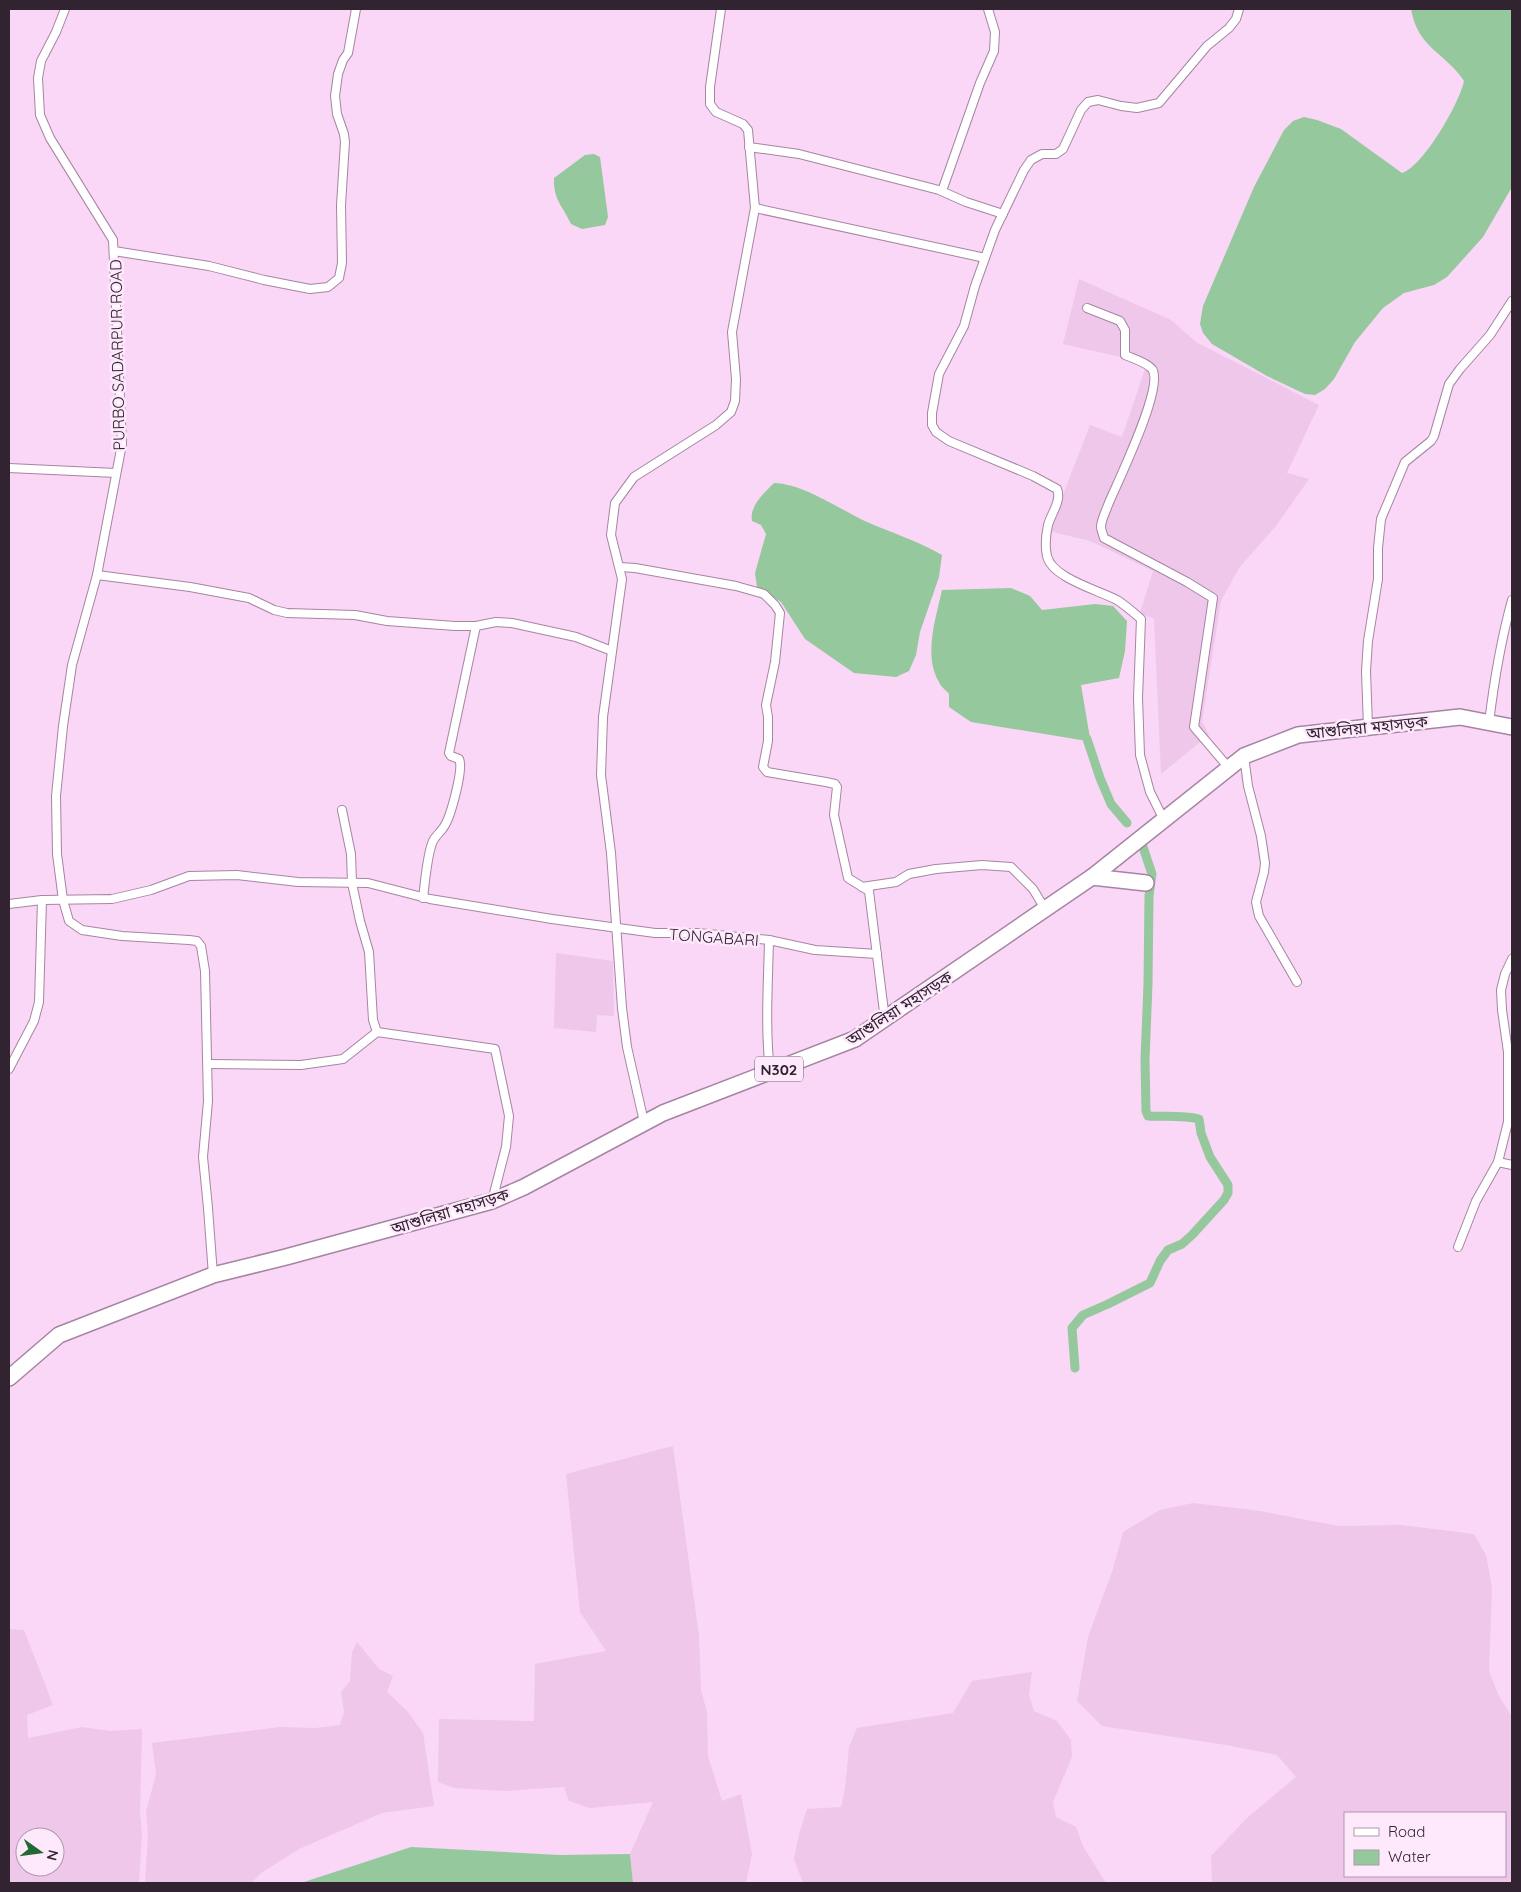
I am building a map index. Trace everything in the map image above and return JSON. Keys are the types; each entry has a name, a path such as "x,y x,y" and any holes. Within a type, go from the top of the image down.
{"highway":[{"name":"আশুলিয়া মহাসড়ক","path":"9,1378 59,1335 213,1275 492,1201 524,1188 663,1113 856,1040 1092,877 1244,756 1298,735 1460,717 1512,727"},
{"path":"1092,877 1146,883"}],"street":[{"name":"PURBO SADARPUR ROAD","path":"65,9 41,61 38,78 40,115 50,138 113,240 122,444 97,575 72,665 62,735 56,796 57,854 63,900 69,921 82,930 122,936 197,941 200,946 205,971 208,1064"},
{"path":"114,251 209,266 310,289 328,287 339,278 342,263 341,205 345,142 337,114 335,96 338,74 348,53 356,9"},
{"path":"644,1122 622,1008 611,853 601,775 603,716 622,579 611,535 615,503 634,477 716,425 731,412 735,401 736,379 732,332 755,208 748,130 743,124 716,112 710,104 710,88 721,9"},
{"path":"942,191 980,83 994,51 995,32 988,9"},
{"path":"1164,820 1150,792 1140,755 1138,698 1141,619 1118,600 1054,569 1049,563 1046,542 1048,525 1057,503 1059,493 1057,489 1033,476 948,441 936,432 932,425 936,381 964,326 985,258 996,230 1031,160 1042,154 1056,154 1063,149 1081,110 1088,102 1098,100 1137,108 1159,103 1207,46 1229,28 1236,19 1239,9"},
{"path":"749,147 799,154 942,191 966,202 1003,214"},
{"path":"755,208 985,258"},
{"path":"1368,727 1366,671 1372,612 1378,578 1378,548 1381,519 1405,462 1431,441 1434,436 1449,384 1490,335 1512,301"},
{"path":"1087,308 1120,321 1124,330 1126,355 1153,370 1155,384 1149,406 1116,484 1101,526 1104,538 1213,598 1194,727 1229,768"},
{"path":"9,468 116,473"},
{"path":"620,567 736,586 764,594 780,613 775,662 766,705 768,741 763,767 767,772 836,784 835,827 848,878 869,891 885,1020"},
{"path":"97,575 190,587 249,598 274,610 287,613 355,615 387,621 427,625 476,626 496,622 541,628 576,637 612,651"},
{"path":"1489,723 1505,626 1512,600"},
{"path":"423,898 433,841 445,825 451,811 457,782 460,762 459,759 451,756 449,753 476,626"},
{"path":"1244,756 1248,786 1262,836 1265,863 1256,902 1259,916 1296,982"},
{"path":"342,810 351,854 352,883 369,952 373,1020 377,1032"},
{"path":"862,887 896,882 909,874 936,869 982,864 1011,867 1033,889 1045,909"},
{"name":"TONGABARI","path":"9,904 42,900 112,899 151,890 189,876 237,875 298,882 368,883 423,898 552,920 655,933 698,933 769,940 766,1017 770,1072"},
{"path":"9,1069 34,1022 39,1002 42,900"},
{"path":"769,940 815,950 876,954"},
{"path":"1458,1247 1476,1201 1498,1162 1508,1122 1508,1052 1502,1010 1502,990 1505,974 1512,959"},
{"path":"213,1275 202,1157 208,1101 208,1064 301,1065 344,1058 377,1032 495,1049 509,1116 506,1147 492,1201"},
{"path":"1498,1162 1512,1165"}],"shaded area":[{"path":"1079,279 1171,320 1196,342 1319,405 1287,473 1309,479 1276,526 1239,568 1221,601 1202,721 1209,735 1161,774 1154,619 1140,613 1153,571 1090,541 1049,531 1090,425 1122,437 1147,363 1063,344"},
{"path":"556,953 613,961 614,1016 597,1015 596,1032 554,1028"},
{"path":"673,1446 699,1636 701,1690 707,1712 708,1756 722,1801 741,1794 752,1854 746,1883 633,1883 630,1854 653,1802 590,1808 569,1801 564,1787 506,1791 454,1788 438,1782 439,1719 534,1721 535,1664 606,1651 580,1612 566,1474"},
{"path":"1193,1503 1260,1511 1339,1526 1401,1525 1474,1534 1486,1555 1492,1588 1489,1671 1499,1696 1512,1717 1512,1883 1212,1883 1211,1856 1247,1818 1296,1777 1277,1755 1226,1745 1102,1726 1077,1701 1088,1637 1113,1569 1123,1532 1160,1510"},
{"path":"9,1629 24,1630 53,1705 27,1715 28,1738 82,1727 111,1731 142,1729 140,1813 142,1834 139,1883 9,1883"},
{"path":"357,1642 379,1669 393,1676 387,1692 408,1712 423,1733 434,1806 382,1813 299,1849 261,1873 251,1883 145,1883 148,1834 146,1812 156,1774 152,1743 280,1727 315,1728 340,1725 344,1712 341,1692 350,1681 352,1652"},
{"path":"1032,1672 1029,1695 1034,1711 1057,1721 1071,1740 1072,1757 1053,1802 1056,1817 1076,1827 1083,1846 1106,1883 803,1883 794,1859 807,1809 841,1807 845,1789 849,1747 857,1728 953,1713 972,1681"}],"water":[{"path":"1411,9 1512,9 1512,187 1483,237 1447,277 1434,285 1404,293 1383,308 1355,342 1334,379 1325,389 1315,395 1305,394 1267,376 1212,344 1203,333 1200,324 1203,306 1254,187 1284,130 1293,121 1304,117 1341,129 1402,173 1411,168 1430,147 1456,103 1464,81 1457,71 1426,42 1415,22"},
{"path":"594,154 600,157 608,217 605,225 582,229 571,224 555,192 554,178 585,155"},
{"path":"774,483 785,484 809,492 867,522 914,541 942,555 939,577 920,632 916,655 909,671 896,677 854,673 805,639 781,602 757,587 755,573 766,534 761,525 752,521 752,515 755,505"},
{"path":"1011,588 1030,596 1042,610 1095,604 1113,606 1127,621 1125,651 1119,678 1081,685 1090,738 1081,740 971,722 949,707 949,694 940,684 934,671 931,648 934,624 942,590"},
{"path":"411,1847 559,1855 630,1854 633,1883 301,1883"}],"waterway":[{"path":"1087,739 1111,804 1127,823"},
{"path":"1075,1368 1072,1328 1083,1315 1150,1283 1160,1261 1168,1250 1182,1244 1192,1235 1224,1200 1228,1193 1228,1185 1210,1157 1201,1133 1199,1119 1148,1116 1146,1111 1145,1060 1149,896 1152,874 1142,844"}]}
